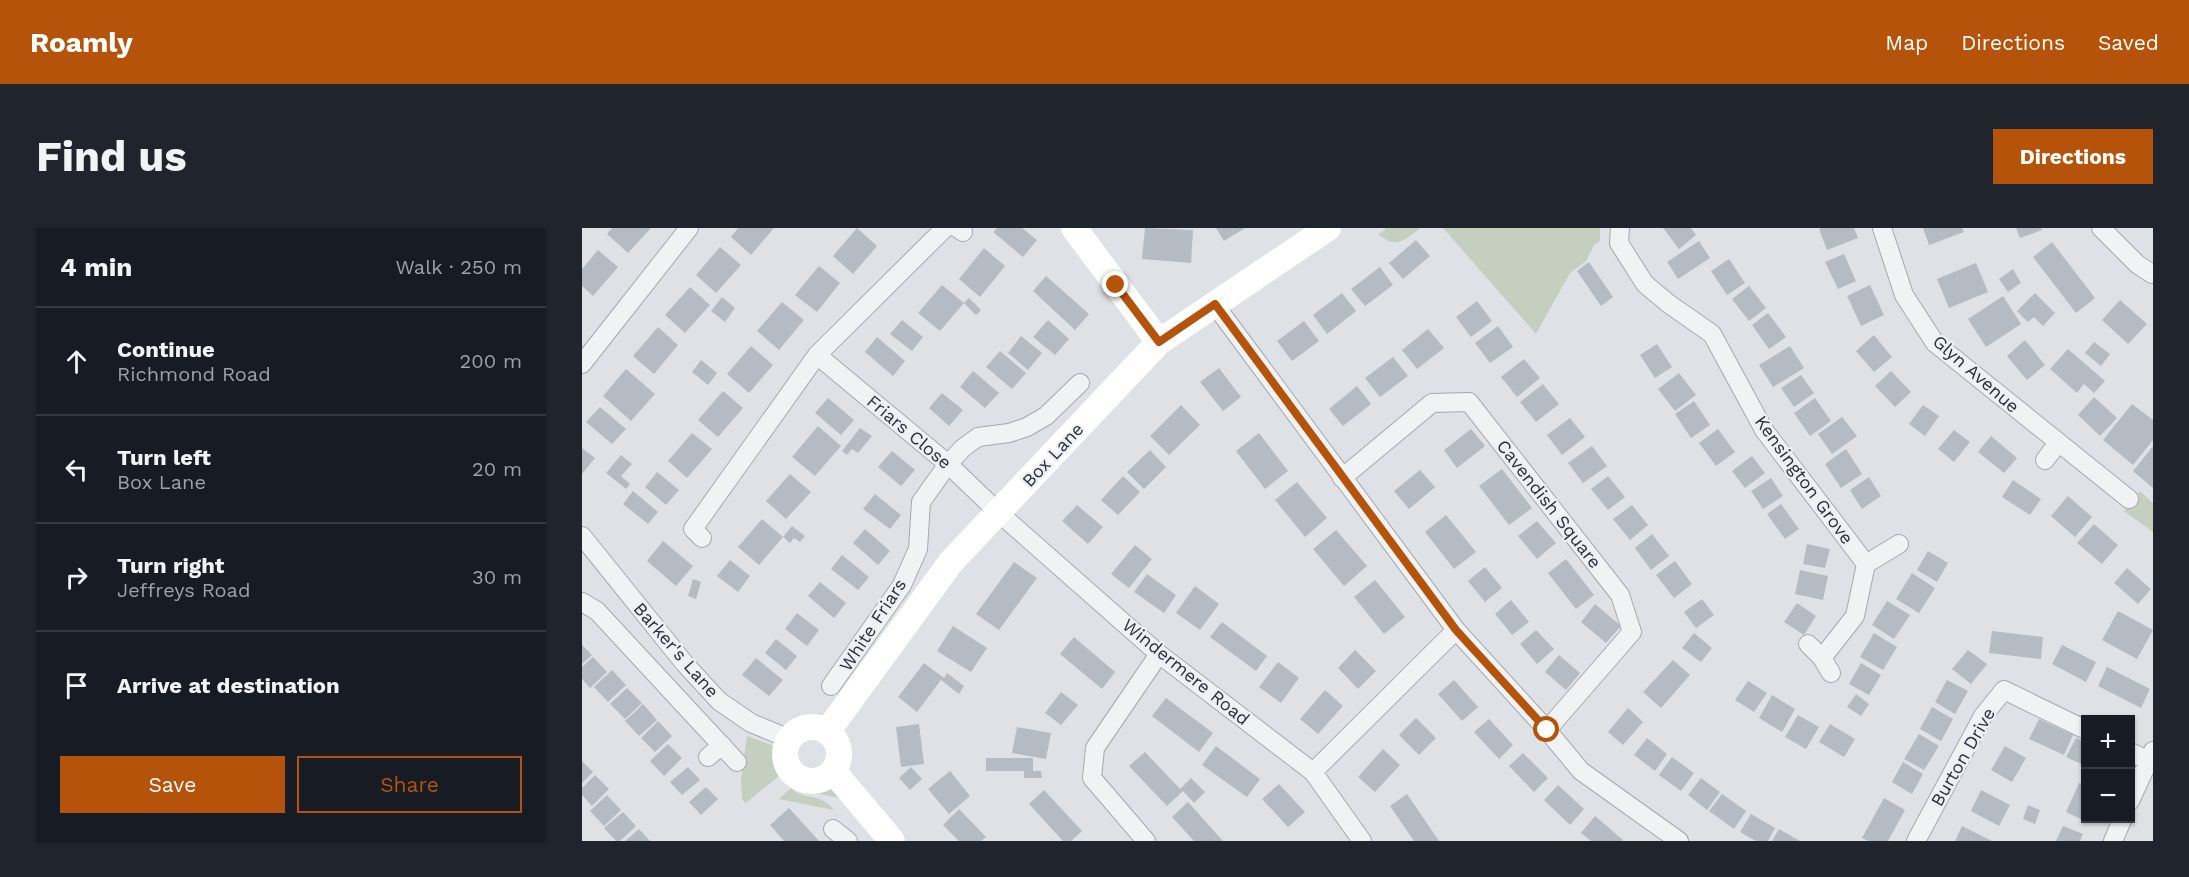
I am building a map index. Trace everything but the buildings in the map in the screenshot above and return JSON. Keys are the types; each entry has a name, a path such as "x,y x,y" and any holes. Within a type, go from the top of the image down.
{"street":[{"path":"582,364 689,228"},
{"path":"692,529 817,355 945,228"},
{"path":"1074,228 1159,342"},
{"name":"Box Lane","path":"827,732 951,562 1159,342 1328,228"},
{"name":"Kensington Grove","path":"1620,228 1619,243 1645,284 1712,334 1764,430 1866,564"},
{"name":"Glyn Avenue","path":"1882,228 1904,295 1935,343 2129,499"},
{"path":"2101,228 2146,263"},
{"path":"1215,304 1456,630 1581,771 1679,841"},
{"name":"Friars Close","path":"817,355 948,464 999,513"},
{"name":"White Friars","path":"831,686 902,585 918,549 921,502 948,464 963,448 978,437 1009,433 1028,427 1046,416 1080,383"},
{"name":"Cavendish Square","path":"1342,478 1432,403 1469,402 1620,595 1632,632 1547,730"},
{"path":"2045,460 2058,443"},
{"name":"Windermere Road","path":"999,513 1159,654 1313,772 1362,841"},
{"name":"Barker's Lane","path":"582,536 685,664 719,701 751,723 790,739"},
{"path":"1808,644 1826,665 1856,616 1866,564 1899,544"},
{"path":"582,602 597,611 737,762"},
{"path":"1313,772 1456,630"},
{"path":"1146,841 1092,778 1095,748 1159,654"},
{"name":"Burton Drive","path":"1916,841 1983,716 2004,690 2081,728"},
{"path":"811,727 827,732 837,746 838,754 833,771 813,781 798,777 787,764 785,756 790,739 803,729 811,727"},
{"path":"708,757 722,745"},
{"path":"2135,753 2151,756 2135,790"},
{"path":"833,771 892,841"},
{"path":"2113,841 2121,823"},
{"path":"833,829 849,841"}],"green space":[{"path":"1385,228 1420,228 1400,242 1390,242 1378,234"},
{"path":"1443,228 1600,228 1600,241 1594,245 1586,261 1570,273 1536,334"},
{"path":"2140,491 2153,503 2153,532 2124,511"},
{"path":"747,736 780,748 778,759 785,771 746,803 742,799 741,779"},
{"path":"794,778 830,788 843,799 798,789 789,780"},
{"path":"791,788 829,804 834,810 779,799"}],"route":[{"path":"1116,285 1159,342 1215,304 1456,630 1547,730"}]}
